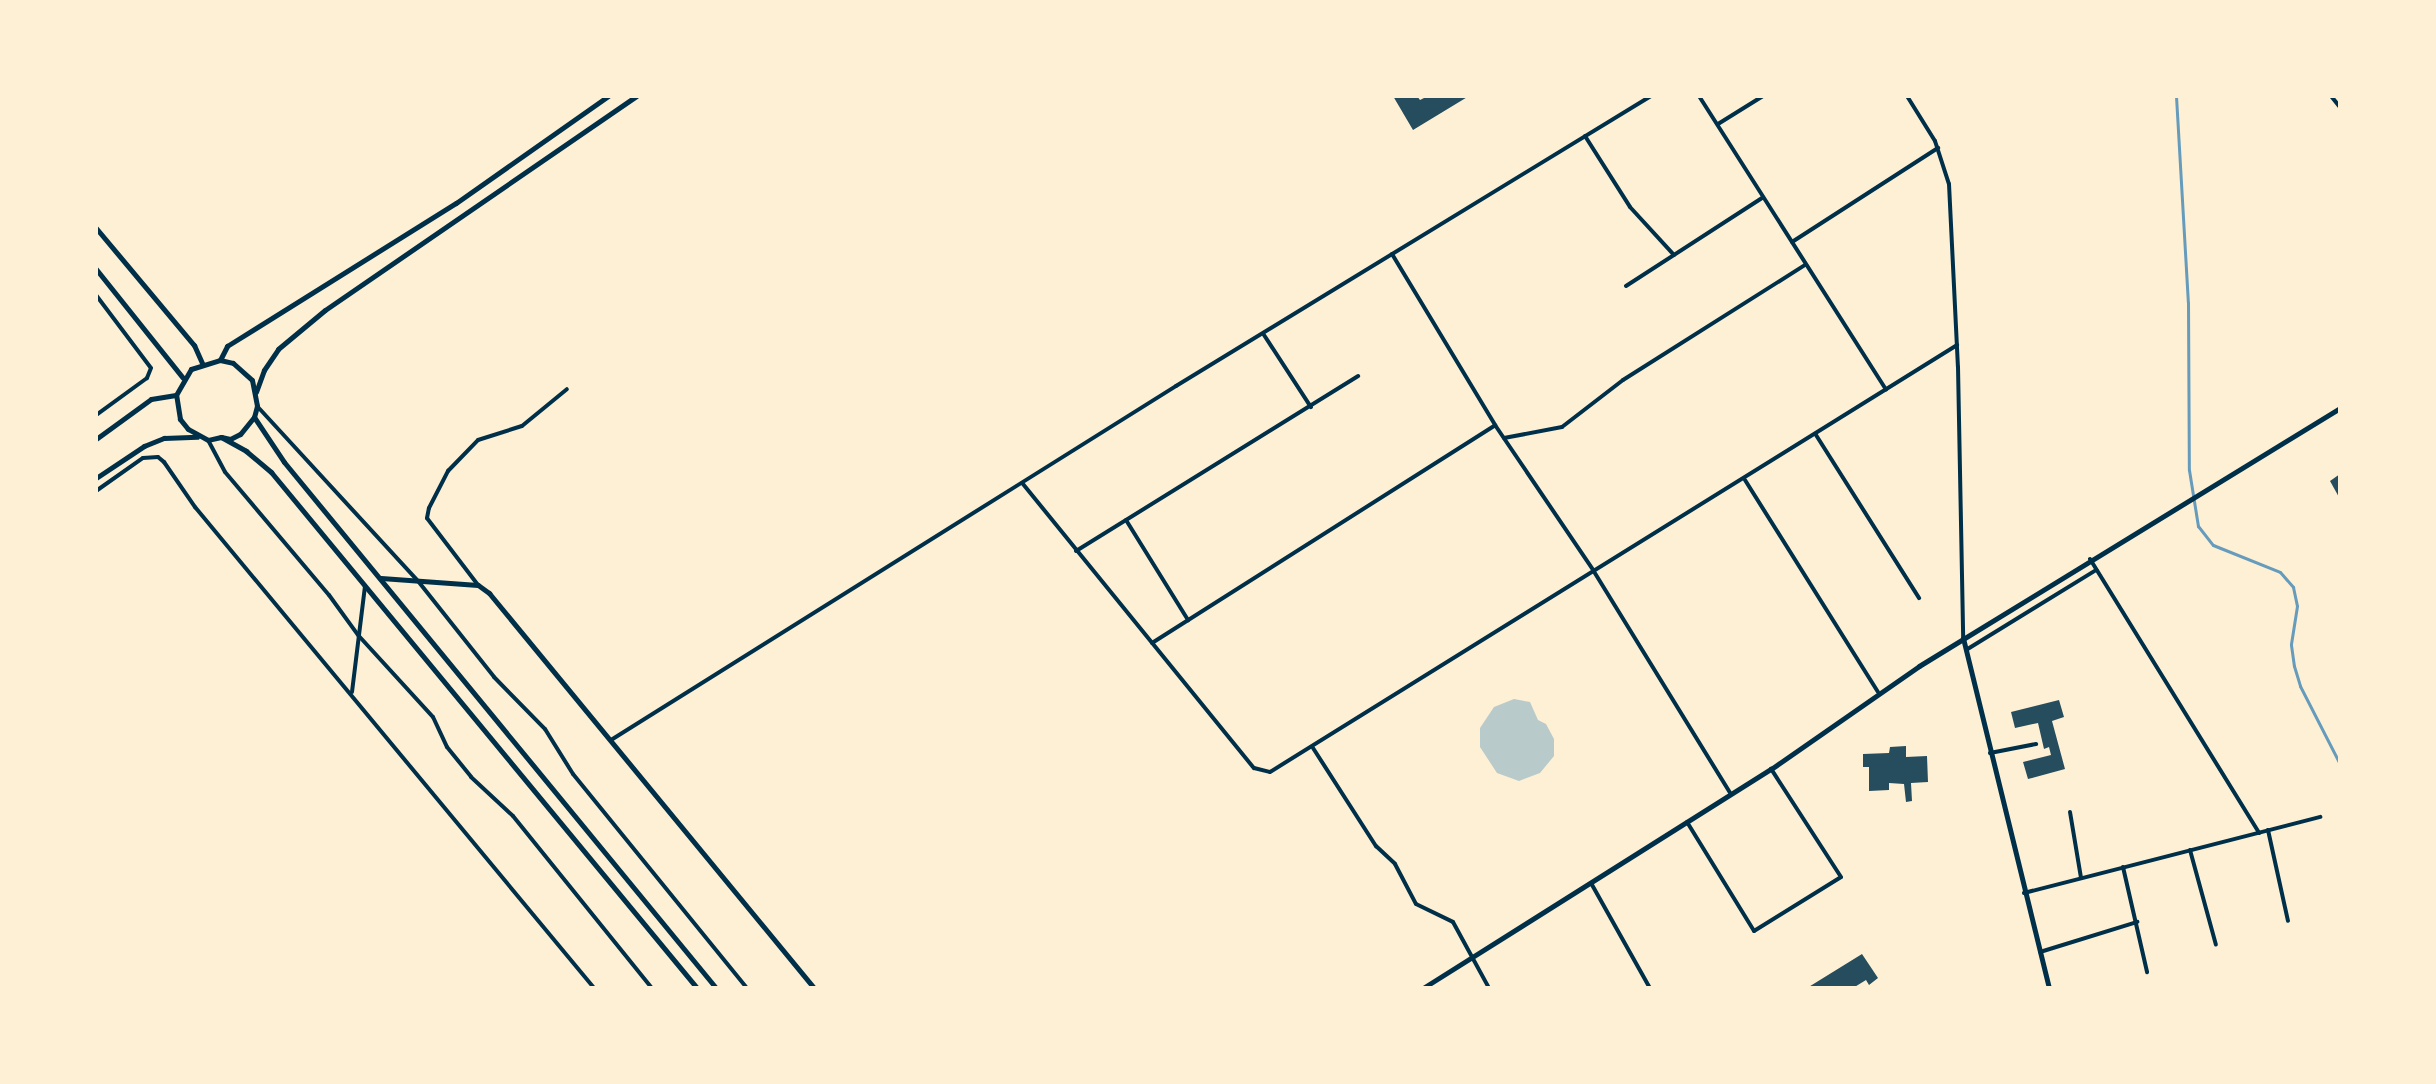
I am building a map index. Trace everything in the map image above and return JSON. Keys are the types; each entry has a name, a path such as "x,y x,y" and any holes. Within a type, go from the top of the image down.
{"street":[{"path":"220,360 227,346 456,203 608,96"},
{"path":"96,478 144,446 164,438 230,439 240,434 254,417 256,392 264,370 278,349 325,310 636,96"},
{"path":"611,740 1651,96"},
{"path":"1699,96 1886,390"},
{"path":"1717,125 1763,96"},
{"path":"1907,96 1938,148 1949,184 1957,345 1963,638 2049,988"},
{"path":"2331,96 2340,107"},
{"path":"1585,136 1630,207 1674,255"},
{"path":"1792,242 1938,148"},
{"path":"1626,286 1763,198"},
{"path":"96,228 194,345 202,363"},
{"path":"1392,254 1495,425 1593,570 1731,794"},
{"path":"1504,438 1562,427 1623,380 1805,265"},
{"path":"96,269 183,378"},
{"path":"96,295 151,368 147,378 96,415"},
{"path":"1263,335 1311,407"},
{"path":"1023,484 1258,772 1278,769 1957,345"},
{"path":"198,437 180,419 176,395 183,378 202,363 220,360 244,370 256,392"},
{"path":"1076,551 1358,376"},
{"path":"567,389 526,423 478,440 448,471 427,518 478,585 489,593 814,988"},
{"path":"96,439 151,399 176,395"},
{"path":"257,406 418,581 494,677 545,729 573,774 747,988"},
{"path":"1423,988 1771,769 1878,692 1963,638 2340,408"},
{"path":"254,417 284,462 716,988"},
{"path":"1152,643 1495,425"},
{"path":"1816,435 1919,598"},
{"path":"221,437 246,451 271,472 697,988"},
{"path":"208,440 225,472 329,595 358,635 427,710 447,747 471,777 513,816 652,988"},
{"path":"96,491 143,458 158,457 164,462 195,507 352,692 594,988"},
{"path":"1745,480 1878,692"},
{"path":"1126,520 1189,621"},
{"path":"2090,559 2259,833"},
{"path":"1966,650 2096,570"},
{"path":"380,578 478,585"},
{"path":"352,692 365,586"},
{"path":"1990,753 2036,744"},
{"path":"1312,747 1376,846 1395,864 1416,904 1450,918 1489,988"},
{"path":"1687,822 1754,931 1841,877 1771,769"},
{"path":"2070,812 2081,878"},
{"path":"2024,893 2320,817"},
{"path":"2268,830 2288,921"},
{"path":"2190,850 2216,945"},
{"path":"2123,867 2147,972"},
{"path":"1591,883 1650,988"},
{"path":"2040,952 2137,922"}],"shaded area":[{"path":"1514,699 1530,702 1538,720 1546,724 1554,739 1554,756 1540,773 1519,781 1497,773 1480,747 1480,728 1494,707"}],"building":[{"path":"1393,96 1417,96 1420,100 1428,96 1469,96 1413,130"},
{"path":"2340,474 2340,499 2330,481"},
{"path":"2059,700 2064,717 2052,721 2065,769 2028,779 2023,762 2051,755 2049,747 2044,749 2038,723 2015,728 2011,712"},
{"path":"1906,746 1906,757 1927,756 1928,782 1911,783 1912,801 1906,802 1904,784 1889,783 1889,790 1869,791 1869,767 1863,767 1863,754 1889,753 1890,747"},
{"path":"1862,954 1878,978 1869,985 1866,980 1853,988 1807,988"}],"waterway":[{"path":"2176,96 2188,303 2189,470 2198,526 2213,545 2280,572 2293,587 2297,606 2291,645 2294,666 2300,686 2340,764"}]}
